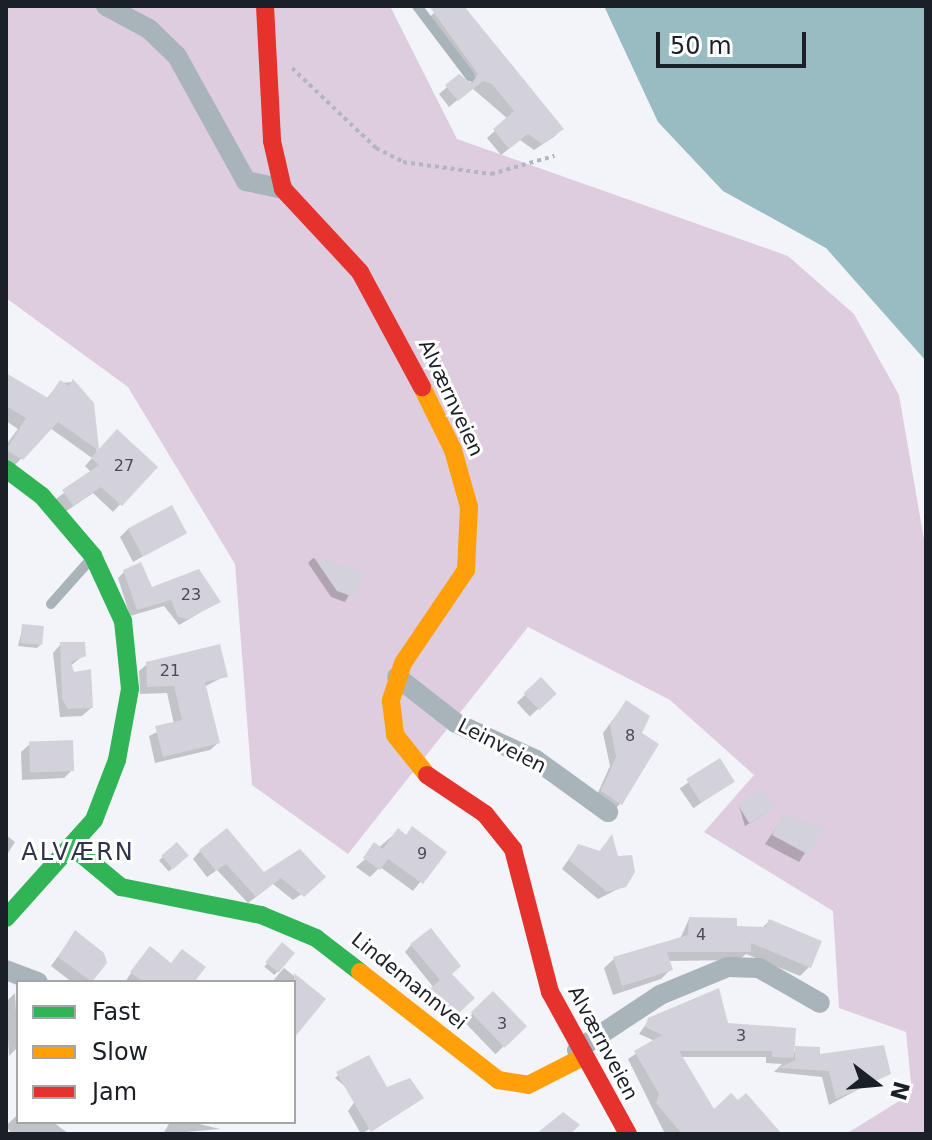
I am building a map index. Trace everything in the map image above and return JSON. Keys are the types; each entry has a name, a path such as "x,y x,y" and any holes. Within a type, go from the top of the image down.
{"main road":[{"name":"Alværnveien","path":"265,6 272,41 272,141 283,189 373,290 437,413 465,489 472,533 466,570 397,677 391,716 405,754 485,814 513,849 545,978 579,1054 628,1134"},
{"path":"6,469 42,496 93,556 123,621 130,689 107,796 75,849 6,918"},
{"name":"Lindemannvei","path":"75,849 121,887 261,915 316,938 498,1080 528,1085 579,1054"}],"street":[{"path":"106,6 149,29 177,56 246,181 283,189"},
{"name":"Leinveien","path":"397,677 456,723 536,760 608,812"},
{"path":"579,1054 660,995 728,967 774,974 820,1003"},
{"path":"6,970 33,980"}],"lane":[{"path":"417,6 470,76"},
{"path":"51,604 93,556"}],"path":[{"path":"272,41 301,80 328,95 376,148 403,162 491,174 554,156"}],"shaded area":[{"path":"6,6 390,6 457,139 788,256 854,314 899,395 925,545 926,1134 846,1134 912,1093 906,1032 839,1008 833,911 704,832 754,775 670,700 528,627 348,854 252,785 235,564 128,387 6,298"}],"water":[{"path":"604,6 926,6 926,361 826,248 723,191 658,122"}],"building":[{"path":"429,6 464,6 564,129 542,144 528,134 509,149 493,129 514,111 492,84 483,81 458,101 445,85 459,74 472,84 478,74"},
{"path":"6,373 48,398 60,380 69,386 73,379 94,403 99,449 117,429 158,467 122,506 101,487 73,506 62,490 99,465 91,458 98,450 58,422 23,460 6,450 26,418 6,406"},
{"path":"172,505 187,533 143,557 128,528"},
{"path":"313,556 364,572 354,597 337,591"},
{"path":"141,562 152,587 199,569 221,602 187,619 178,617 171,600 137,610 123,570"},
{"path":"22,624 44,626 42,645 20,643"},
{"path":"60,642 85,642 86,656 71,662 74,672 91,669 93,708 68,709 62,699"},
{"path":"220,644 228,677 205,682 220,743 163,757 155,726 182,720 174,686 147,687 146,662"},
{"path":"541,677 557,694 539,710 523,693"},
{"path":"626,700 650,716 642,733 659,744 622,805 601,791 616,757 610,725"},
{"path":"73,740 74,771 30,773 29,742"},
{"path":"720,758 735,782 701,803 686,779"},
{"path":"763,788 775,808 749,823 737,803"},
{"path":"783,814 824,828 809,855 772,835"},
{"path":"412,826 447,852 423,884 388,859 380,870 363,858 374,842 383,849 398,828 406,835"},
{"path":"227,828 264,872 300,849 326,877 304,897 281,878 256,897 226,864 216,871 199,850"},
{"path":"612,834 618,856 632,855 635,872 626,887 607,892 569,860 578,844 600,851"},
{"path":"177,842 189,856 173,869 161,856"},
{"path":"689,917 737,918 737,926 766,927 769,919 822,941 811,968 751,943 751,952 667,952 673,970 622,986 613,957 688,935"},
{"path":"431,928 461,966 452,974 475,998 457,1015 425,993 440,980 410,944"},
{"path":"75,930 104,953 107,963 94,980 89,980 58,957"},
{"path":"282,942 295,953 278,973 265,962"},
{"path":"150,946 171,963 182,949 206,967 196,980 140,980 130,972"},
{"path":"294,973 326,999 296,1036 296,980"},
{"path":"719,988 728,1023 796,1028 794,1058 772,1057 772,1051 679,1051 714,1109 731,1093 738,1100 746,1093 782,1134 682,1134 656,1103 659,1094 634,1051 662,1035 645,1027 648,1018"},
{"path":"493,991 527,1026 505,1048 471,1013"},
{"path":"884,1045 891,1074 836,1099 829,1071 779,1068 795,1060 795,1046 820,1047 820,1054"},
{"path":"369,1055 387,1087 410,1078 424,1098 371,1132 336,1072"},
{"path":"563,1112 580,1125 570,1134 536,1134"}],"traffic: fast":[{"path":"6,469 42,496 93,556 123,621 130,689 117,760 94,820 6,918"},
{"path":"75,849 121,887 261,915 316,938 360,972"}],"traffic: slow":[{"path":"422,387 453,450 469,507 466,570 403,663 391,701 395,735 427,775"},
{"path":"360,972 498,1080 528,1085 581,1058"}],"traffic: jam":[{"path":"265,6 272,141 283,189 360,272 422,387"},
{"path":"427,775 485,814 513,849 550,992 628,1134"}],"district":[{"name":"ALVÆRN","path":"78,853"}]}
